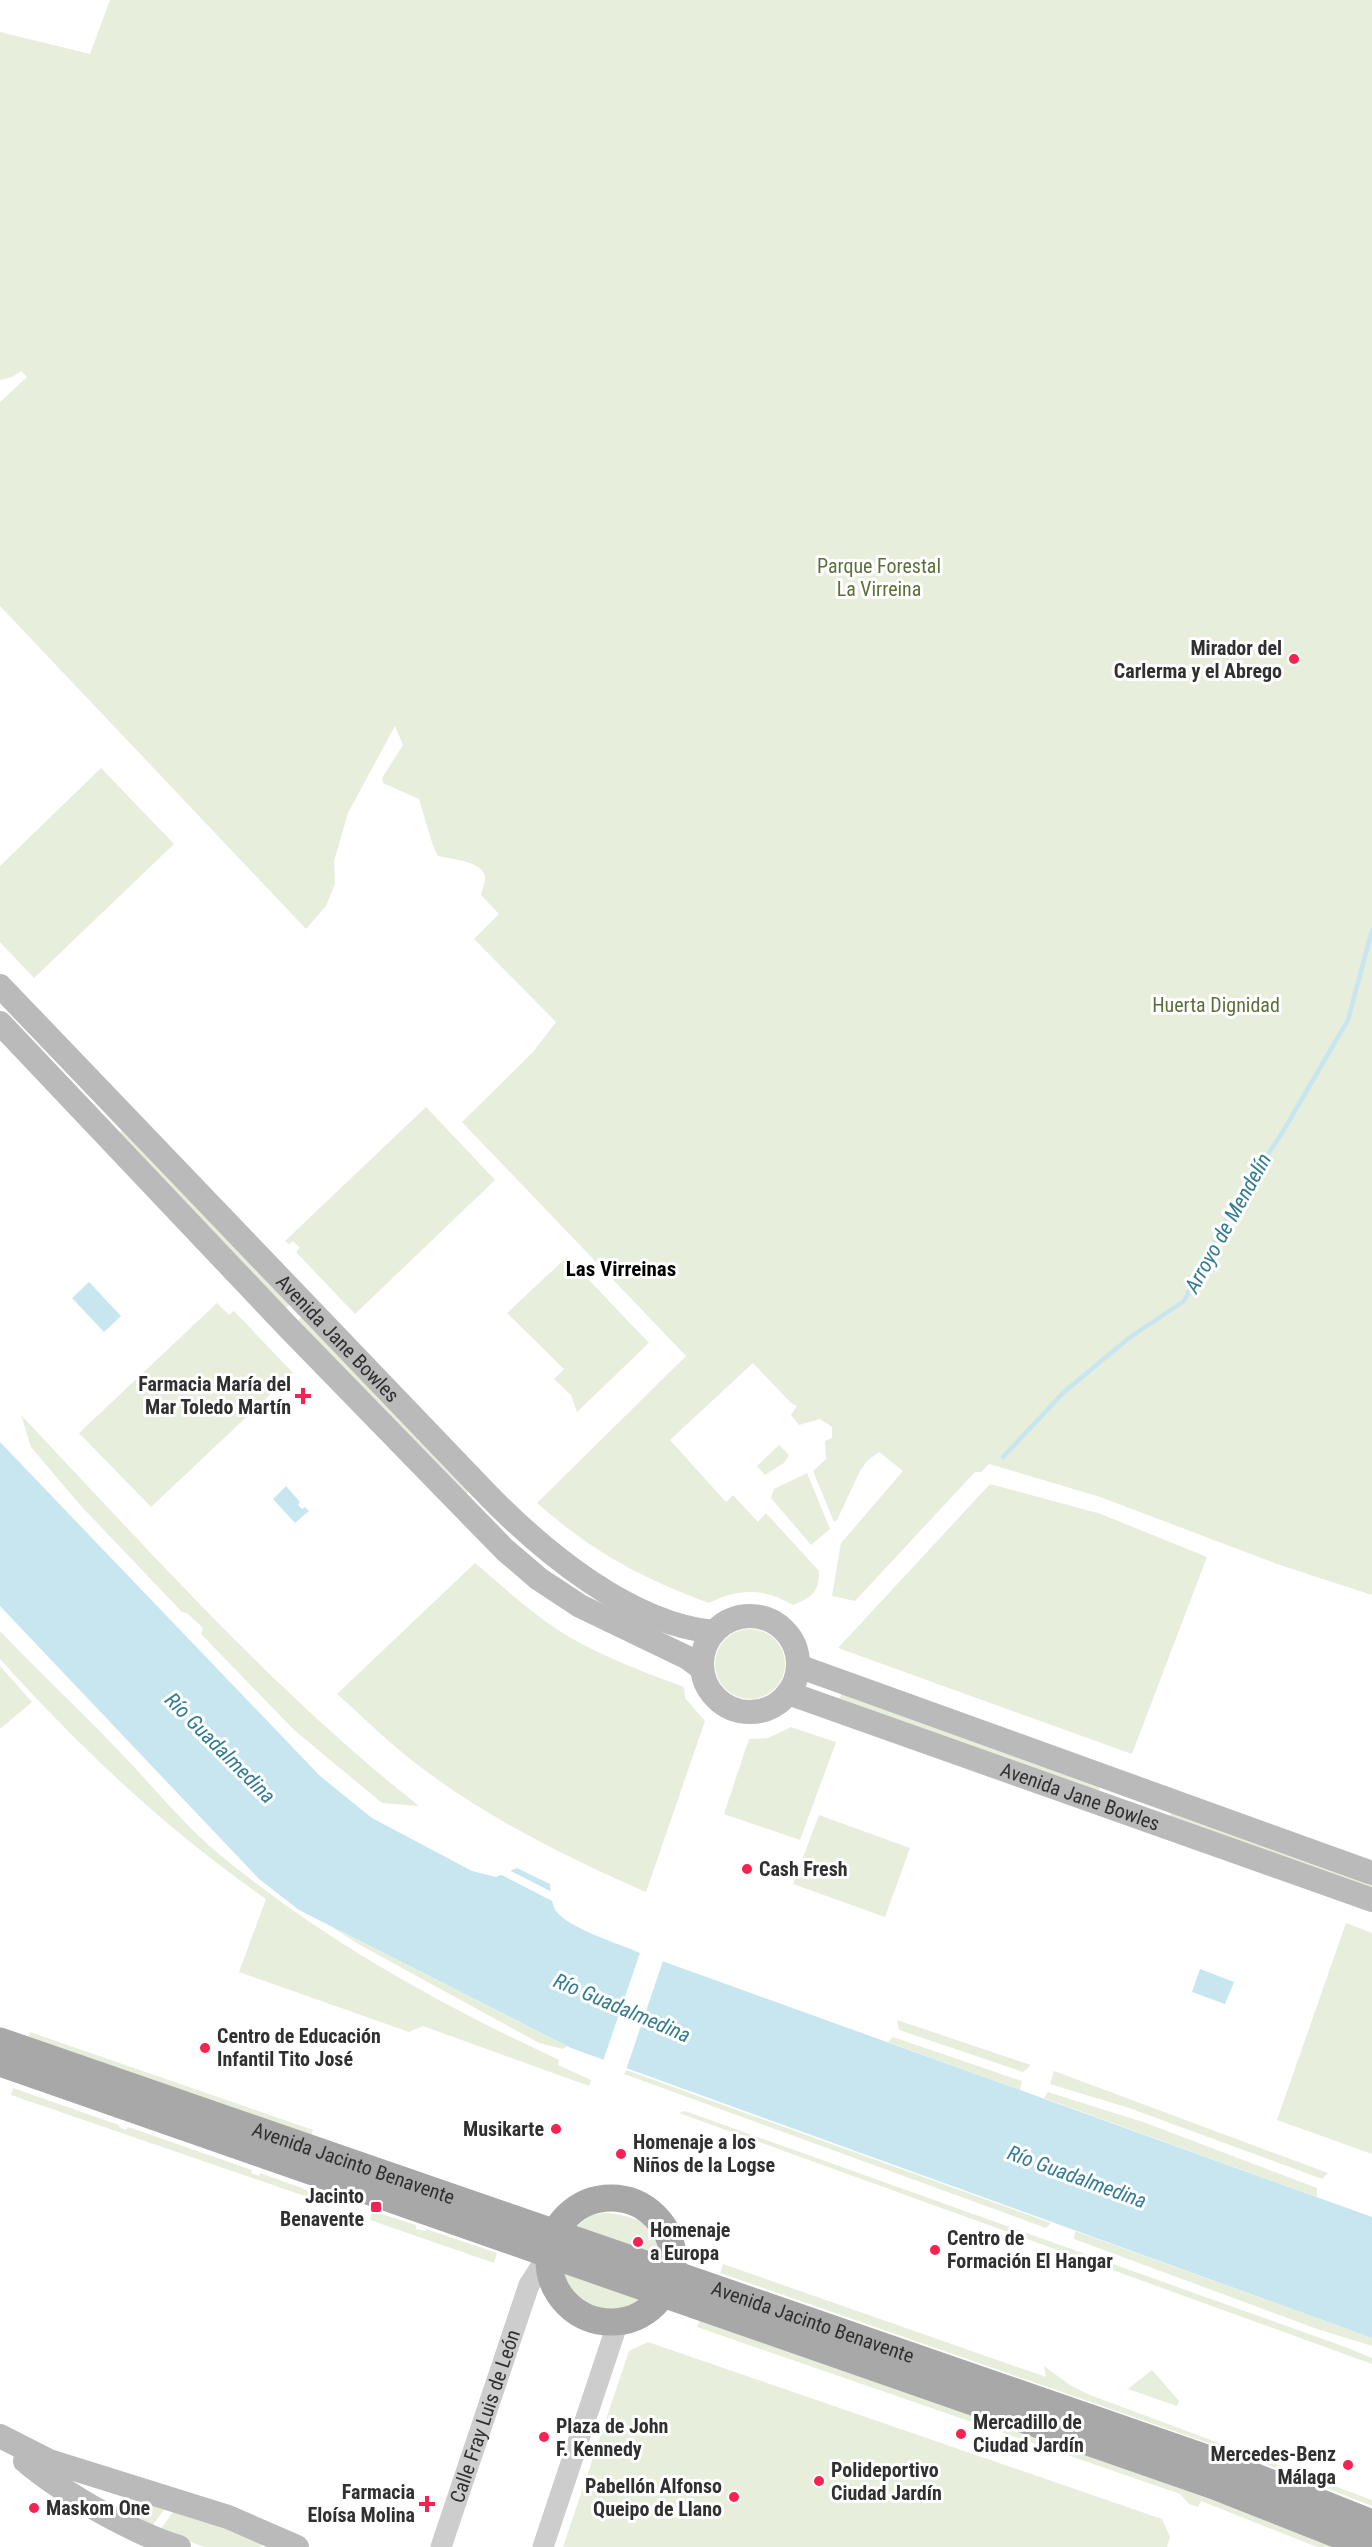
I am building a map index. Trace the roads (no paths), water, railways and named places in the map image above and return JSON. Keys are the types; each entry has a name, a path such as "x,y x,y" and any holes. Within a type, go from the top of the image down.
{"main road":[{"name":"Avenida Jane Bowles","path":"0,986 216,1215 530,1536 594,1585 675,1625 714,1632"},
{"name":"Avenida Jane Bowles","path":"0,1023 285,1324 505,1550 539,1579 580,1606 688,1658 701,1668"},
{"path":"758,1616 773,1621 790,1637 797,1654 798,1666 789,1693 762,1710 735,1710 721,1703 711,1693 701,1668 703,1652 714,1632 734,1618 758,1616"},
{"name":"Avenida Jane Bowles","path":"798,1666 1372,1873"},
{"name":"Avenida Jane Bowles","path":"789,1693 1372,1900"},
{"path":"0,2041 109,2090"},
{"path":"0,2063 109,2090"},
{"name":"Avenida Jacinto Benavente","path":"109,2090 668,2283 1221,2463 1372,2523"},
{"path":"609,2198 636,2203 659,2220 669,2236 673,2254 668,2283 653,2306 640,2316 618,2322 588,2318 560,2296 550,2276 552,2243 566,2217 581,2205 609,2198"},
{"name":"Avenida Jacinto Benavente","path":"668,2283 1214,2486 1369,2547"},
{"path":"0,2438 49,2461 228,2517 271,2541 297,2547"},
{"path":"0,2438 39,2473 128,2524 178,2547"},
{"path":"128,2524 125,2511 130,2498 146,2491"}],"street":[{"name":"Calle Fray Luis de León","path":"441,2547 529,2285 552,2243"},
{"path":"543,2547 618,2322"}],"water":[{"path":"89,1282 121,1316 104,1332 72,1298"},
{"name":"Río Guadalmedina","path":"0,1442 320,1776 372,1818 472,1871 496,1877 517,1868 550,1884 553,1905 562,1917 583,1929 640,1953 1372,2217 1372,2338 571,2048 299,1910 259,1879 0,1606"},
{"path":"286,1486 300,1502 298,1505 309,1511 295,1523 273,1499"},
{"path":"1200,1969 1234,1982 1225,2004 1192,1992"}],"waterway":[{"name":"Arroyo de Mendelín","path":"1003,1457 1064,1392 1129,1338 1184,1301 1232,1208 1282,1133 1348,1020 1372,930"}],"place":[{"name":"Mirador del Carlerma y el Abrego","path":"1294,659"},
{"name":"Farmacia María del Mar Toledo Martín","path":"303,1396"},
{"name":"Cash Fresh","path":"747,1869"},
{"name":"Centro de Educación Infantil Tito José","path":"205,2048"},
{"name":"Musikarte","path":"556,2129"},
{"name":"Homenaje a los Niños de la Logse","path":"621,2154"},
{"name":"Jacinto Benavente","path":"376,2207"},
{"name":"Homenaje a Europa","path":"638,2242"},
{"name":"Centro de Formación El Hangar","path":"935,2250"},
{"name":"Mercadillo de Ciudad Jardín","path":"961,2434"},
{"name":"Plaza de John F. Kennedy","path":"544,2437"},
{"name":"Mercedes-Benz Málaga","path":"1348,2465"},
{"name":"Polideportivo Ciudad Jardín","path":"819,2481"},
{"name":"Pabellón Alfonso Queipo de Llano","path":"734,2497"},
{"name":"Farmacia Eloísa Molina","path":"427,2504"},
{"name":"Maskom One","path":"34,2508"}],"district":[{"name":"Las Virreinas","path":"621,1269"}],"park label":[{"name":"Parque Forestal La Virreina","path":"879,578"},
{"name":"Huerta Dignidad","path":"1216,1005"}]}
